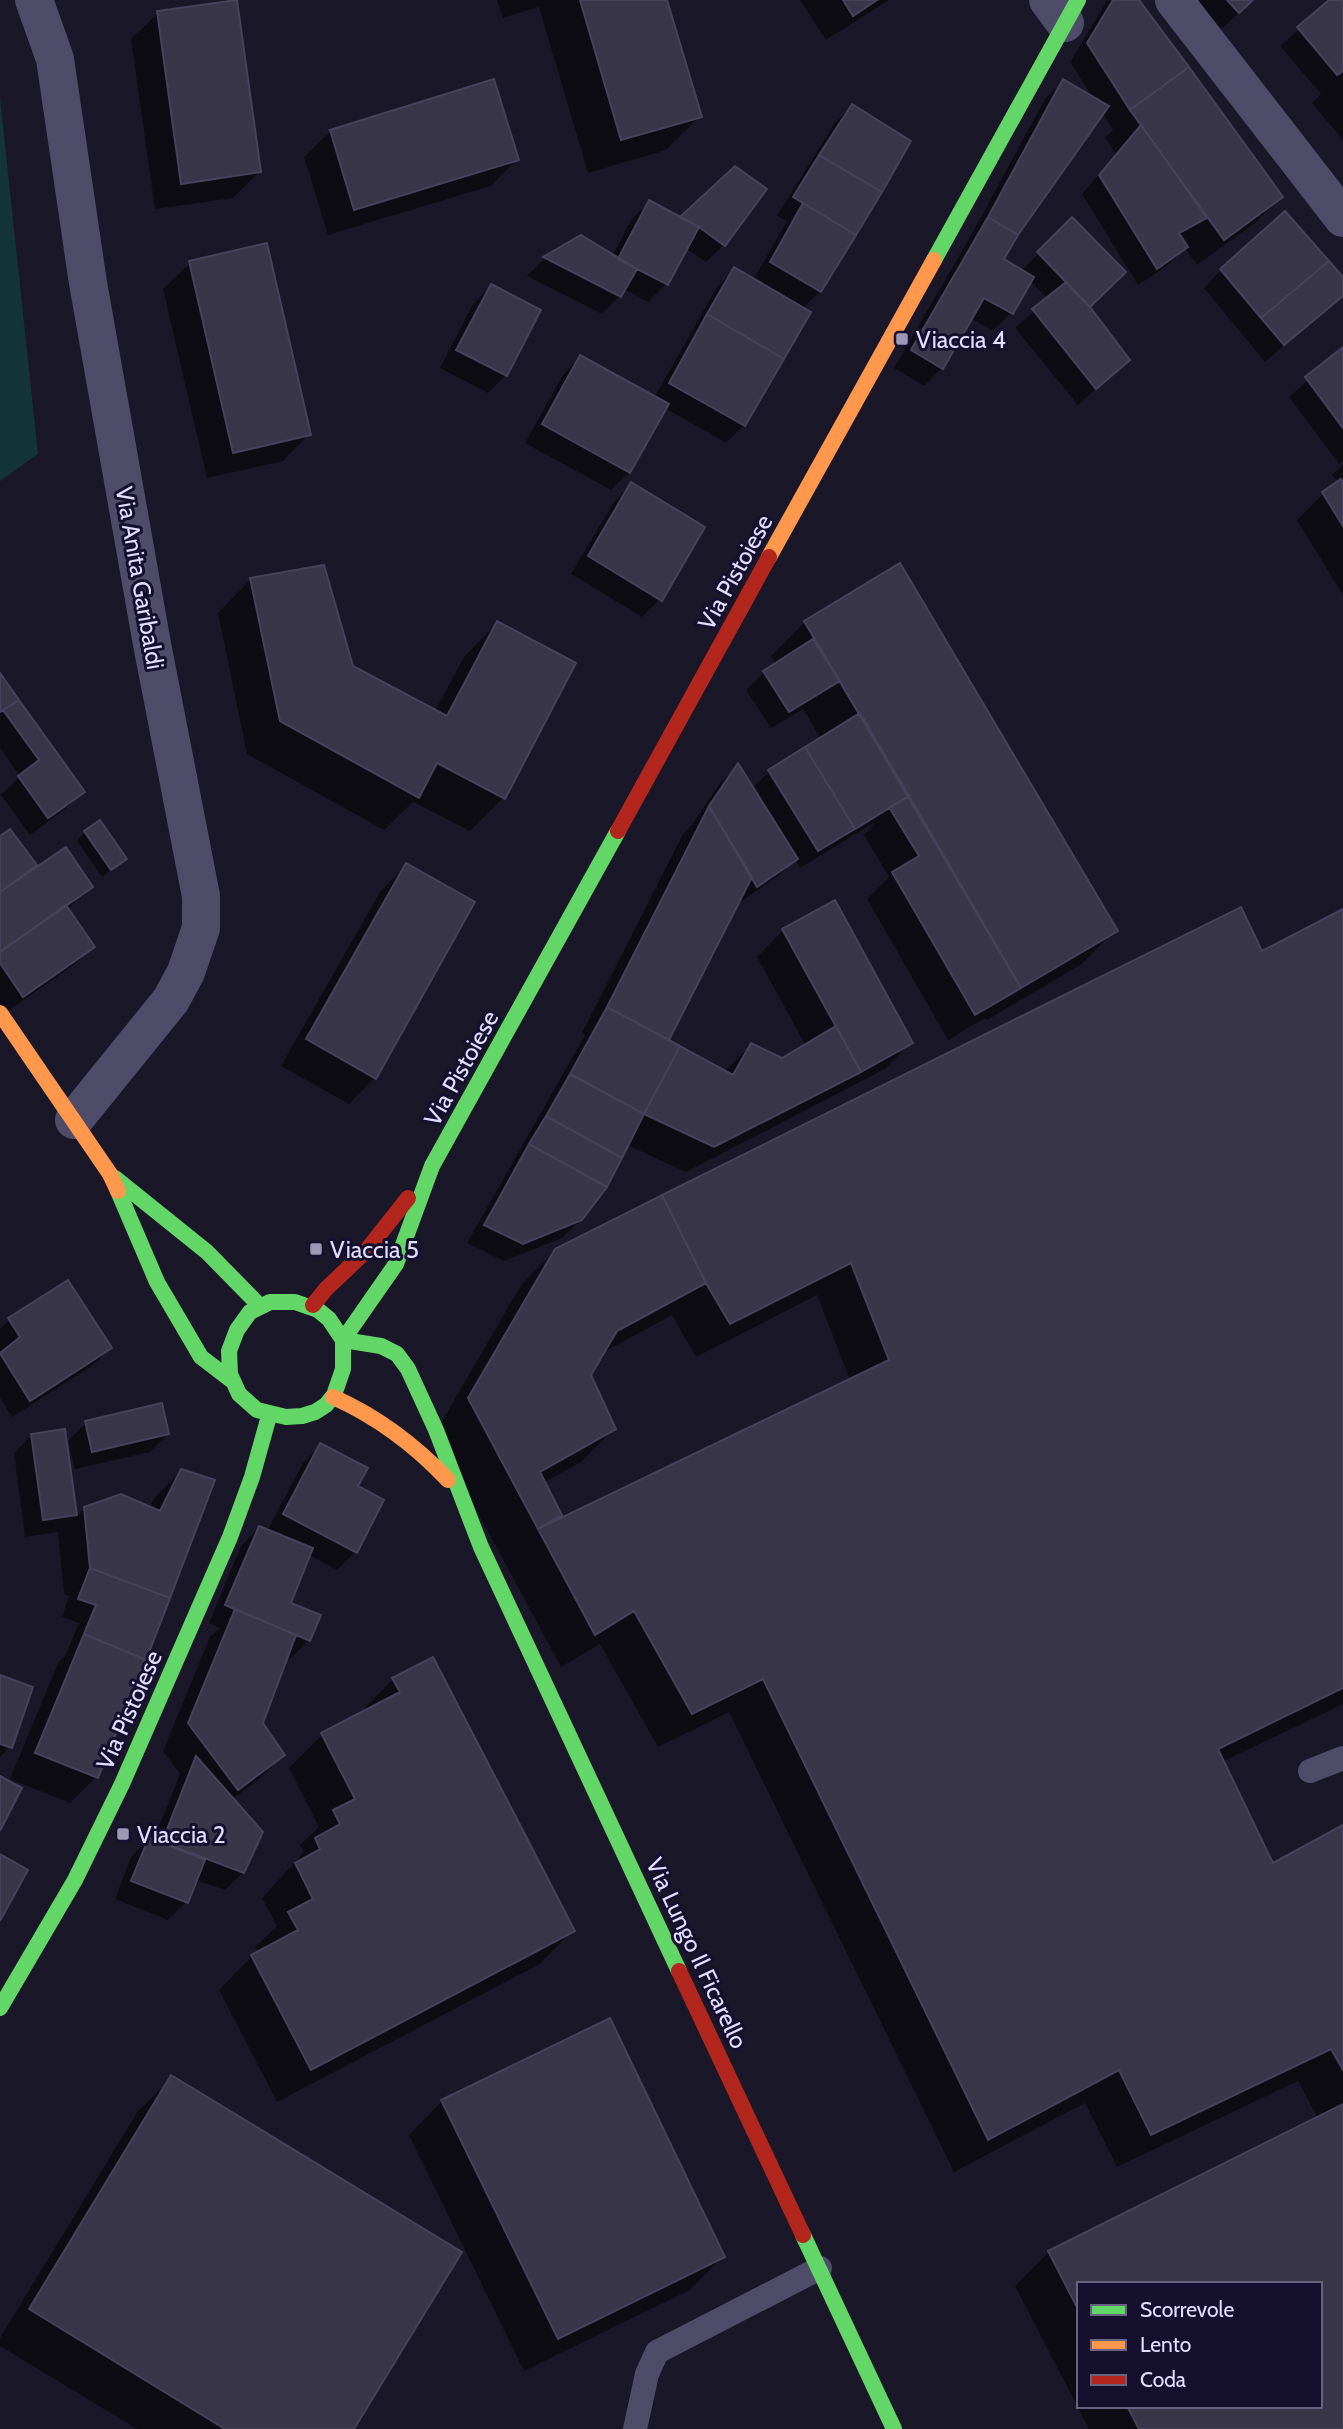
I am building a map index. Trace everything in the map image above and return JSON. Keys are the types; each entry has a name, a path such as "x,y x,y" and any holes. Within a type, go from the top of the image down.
{"main road":[{"name":"Via Pistoiese","path":"344,1340 396,1264 432,1166 1064,8"},
{"path":"0,1013 110,1174 157,1282 201,1357 231,1380"},
{"name":"Via Pistoiese","path":"313,1306 326,1289 368,1250 432,1166"},
{"path":"110,1174 207,1252 260,1306"},
{"path":"285,1300 313,1306 332,1321 344,1340 346,1359 343,1379 333,1397 317,1411 298,1418 269,1416 252,1408 231,1380 228,1361 230,1340 244,1318 260,1306 285,1300"},
{"name":"Via Lungo Il Ficarello","path":"344,1340 381,1346 397,1354 408,1369 436,1430 481,1547 894,2429"},
{"name":"Via Lungo Il Ficarello","path":"333,1397 386,1423 405,1437 424,1453 461,1495"},
{"name":"Via Pistoiese","path":"0,2008 85,1862 120,1787 244,1502 269,1416"}],"street":[{"name":"Via Anita Garibaldi","path":"34,0 55,60 88,283 152,645 201,895 201,928 186,972 171,1000 74,1120"},
{"path":"1174,0 1343,218"}],"lane":[{"path":"1310,1771 1343,1758"},
{"path":"635,2429 647,2375 657,2352 820,2268"}],"green space":[{"path":"0,98 38,454 0,481"}],"building":[{"path":"237,0 261,172 181,184 157,11"},
{"path":"580,0 667,0 702,117 621,140"},
{"path":"843,0 877,0 853,16"},
{"path":"1113,0 1139,0 1189,67 1130,110 1087,43"},
{"path":"1227,0 1253,0 1239,13"},
{"path":"1329,0 1343,0 1343,71 1337,75 1297,27"},
{"path":"1189,67 1283,197 1224,240 1130,110"},
{"path":"494,79 519,160 354,210 330,130"},
{"path":"1063,79 1109,106 1018,235 988,217"},
{"path":"852,104 911,141 882,192 819,155"},
{"path":"1141,125 1207,218 1179,233 1188,247 1157,269 1099,175"},
{"path":"819,155 882,192 856,235 793,197"},
{"path":"735,166 767,189 725,246 680,217"},
{"path":"649,200 699,227 668,285 618,259"},
{"path":"803,203 856,235 821,292 770,262"},
{"path":"1285,211 1329,261 1261,318 1220,269"},
{"path":"988,217 1018,235 1004,259 1034,277 1013,314 984,298 943,369 911,350"},
{"path":"1072,217 1126,272 1090,307 1037,252"},
{"path":"581,235 637,269 621,297 543,257"},
{"path":"267,243 311,435 233,453 189,261"},
{"path":"1329,261 1343,277 1343,296 1284,345 1261,318"},
{"path":"734,267 811,312 784,359 707,314"},
{"path":"1066,282 1090,307 1130,360 1096,389 1032,309"},
{"path":"491,284 541,310 507,376 456,350"},
{"path":"707,314 784,359 745,426 669,383"},
{"path":"1343,347 1343,428 1305,377"},
{"path":"580,355 669,404 630,473 542,424"},
{"path":"1341,479 1343,482 1343,526 1322,492"},
{"path":"631,482 705,527 662,601 588,556"},
{"path":"900,563 1118,931 1021,988 804,621"},
{"path":"324,565 353,666 447,716 497,621 576,663 505,799 437,763 419,798 280,721 250,578"},
{"path":"813,639 840,681 789,712 763,671"},
{"path":"0,673 19,700 0,712"},
{"path":"19,700 85,792 48,818 18,776 39,760 3,710"},
{"path":"860,713 909,796 855,829 805,747"},
{"path":"805,747 855,829 818,851 768,770"},
{"path":"738,763 798,859 757,887 709,806"},
{"path":"909,796 1021,988 975,1015 892,872 919,856 889,807"},
{"path":"709,806 752,877 669,1040 607,1007"},
{"path":"100,820 127,859 111,870 84,831"},
{"path":"10,829 37,865 0,892 0,836"},
{"path":"66,847 93,887 0,952 0,892"},
{"path":"406,863 475,902 376,1079 306,1039"},
{"path":"835,900 913,1043 861,1072 782,929"},
{"path":"66,905 95,947 23,997 0,963 0,952"},
{"path":"1241,907 1262,951 1343,909 1343,1688 1218,1749 1273,1863 1343,1825 1343,2070 1331,2049 1151,2135 1119,2070 988,2140 763,1679 692,1714 634,1611 595,1635 538,1529 889,1360 851,1263 730,1324 706,1283 662,1195"},
{"path":"607,1007 680,1046 644,1114 570,1074"},
{"path":"836,1026 861,1072 714,1147 644,1114 680,1046 733,1075 751,1043 782,1058"},
{"path":"570,1074 644,1114 622,1158 546,1116"},
{"path":"546,1116 622,1158 607,1187 529,1144"},
{"path":"529,1144 607,1187 582,1220 523,1244 484,1225"},
{"path":"662,1195 706,1283 617,1331 591,1375 616,1429 540,1472 562,1515 538,1529 468,1398 555,1249"},
{"path":"68,1280 112,1348 30,1401 0,1353 20,1337 8,1318"},
{"path":"162,1403 169,1434 92,1452 85,1421"},
{"path":"65,1429 77,1515 43,1520 31,1434"},
{"path":"320,1443 368,1468 358,1486 384,1500 357,1553 283,1514"},
{"path":"181,1469 215,1480 170,1598 90,1568 84,1507 121,1494 160,1511"},
{"path":"259,1526 313,1548 291,1603 321,1615 310,1641 225,1605"},
{"path":"90,1568 170,1598 146,1660 84,1634 96,1605 78,1599"},
{"path":"235,1609 296,1635 263,1723 285,1755 238,1790 188,1723"},
{"path":"84,1634 146,1660 98,1778 35,1753"},
{"path":"433,1657 575,1931 311,2070 251,1955 298,1930 288,1912 313,1899 295,1863 320,1849 315,1838 340,1824 333,1810 355,1799 321,1733 400,1692 392,1678"},
{"path":"0,1675 33,1687 12,1748 0,1744"},
{"path":"196,1756 263,1832 244,1873 162,1842"},
{"path":"0,1776 22,1788 0,1831"},
{"path":"149,1837 205,1860 188,1903 131,1881"},
{"path":"0,1854 28,1870 0,1921"},
{"path":"610,2018 725,2257 558,2339 441,2100"},
{"path":"171,2075 462,2252 354,2429 225,2429 29,2309"},
{"path":"1343,2104 1343,2429 1139,2429 1128,2408 1322,2408 1322,2282 1077,2282 1077,2307 1048,2251"}],"traffic: fast":[{"path":"934,260 1078,0"},
{"path":"343,1340 329,1319 318,1310 295,1302 270,1302 250,1312 237,1330 229,1351 230,1374 239,1394 257,1410 286,1417 315,1412 326,1405 334,1395 343,1369 343,1340 396,1264 432,1166 618,831"},
{"path":"115,1178 207,1252 260,1306"},
{"path":"118,1191 157,1282 201,1357 231,1380"},
{"path":"343,1340 381,1346 397,1354 408,1369 436,1430 481,1547 679,1971"},
{"path":"0,2008 75,1880 122,1784 230,1537 252,1477 269,1416"},
{"path":"803,2235 894,2429"}],"traffic: slow":[{"path":"769,557 934,260"},
{"path":"0,1013 110,1174 118,1191"},
{"path":"333,1397 395,1432 448,1480"}],"traffic: jam":[{"path":"618,831 769,557"},
{"path":"313,1305 367,1250 408,1198"},
{"path":"679,1971 803,2235"}],"place":[{"name":"Viaccia 4","path":"902,339"},
{"name":"Viaccia 5","path":"316,1249"},
{"name":"Viaccia 2","path":"123,1834"}]}
